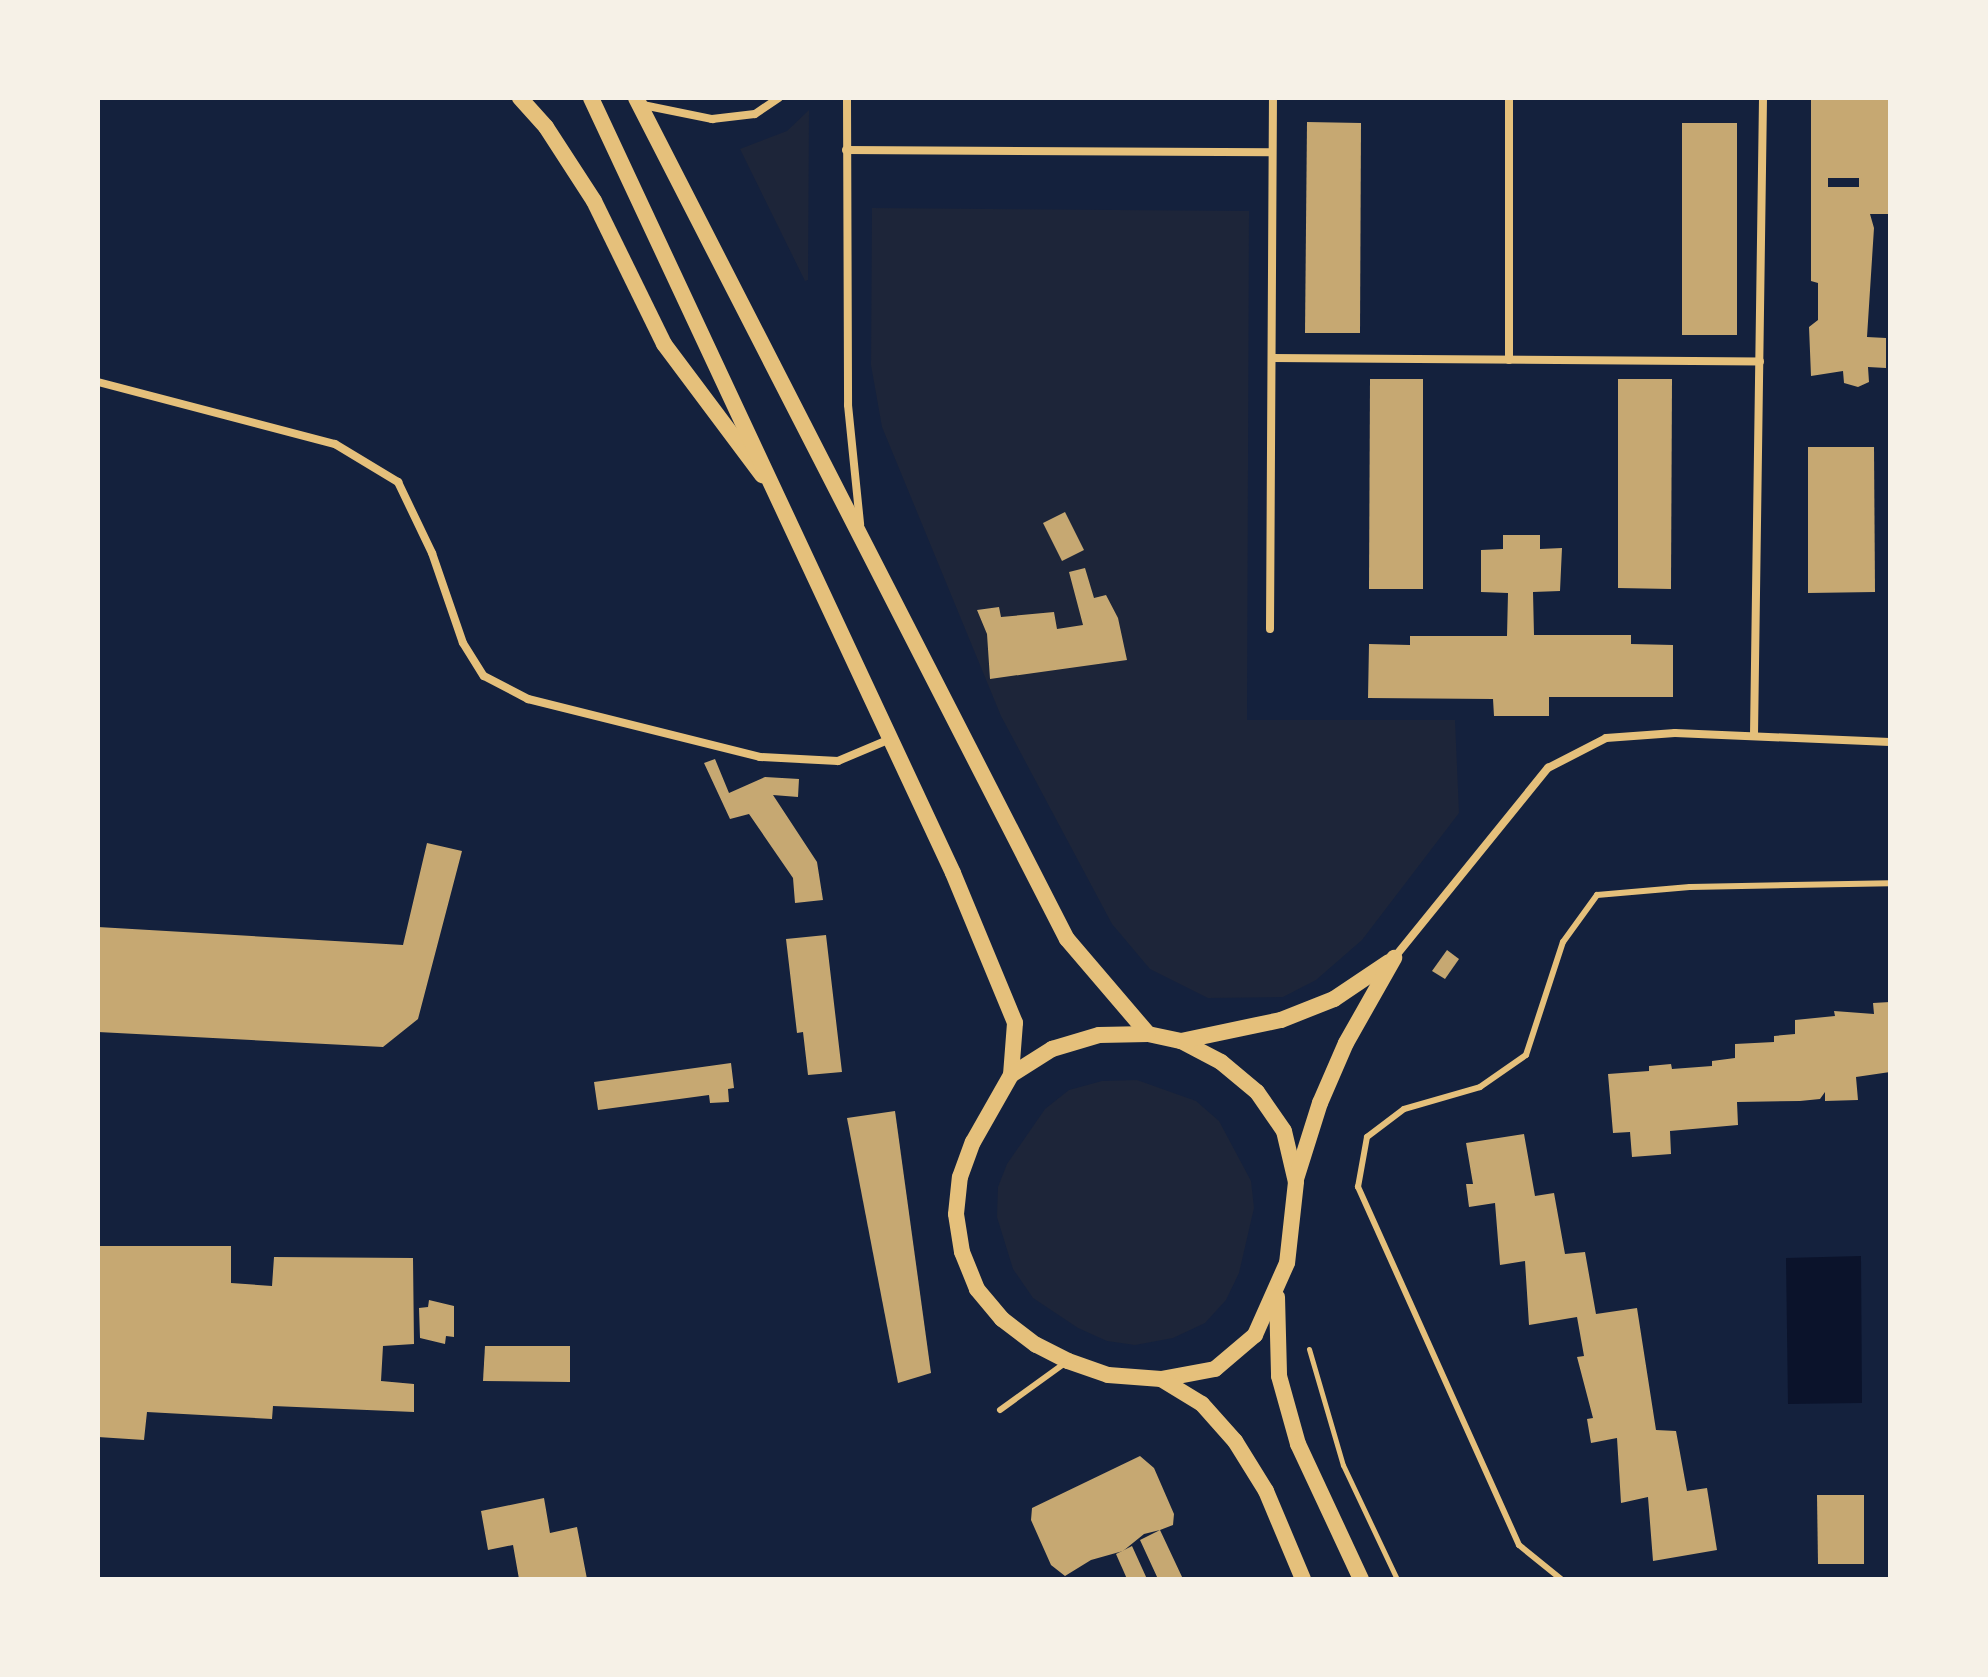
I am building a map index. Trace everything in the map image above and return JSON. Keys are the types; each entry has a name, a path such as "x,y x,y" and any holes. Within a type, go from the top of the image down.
{"main road":[{"path":"520,98 546,127 594,201 664,344 784,504"},
{"path":"591,98 893,738 1015,1023 1011,1075"},
{"path":"637,100 1067,939 1148,1034"},
{"path":"1181,1041 1281,1020 1334,999 1394,958"},
{"path":"1296,1182 1284,1131 1257,1092 1221,1062 1181,1041 1148,1034 1099,1035 1052,1049 1011,1075 989,1108 960,1177 956,1214 962,1252 977,1289 1002,1319 1036,1345 1068,1361 1108,1375 1161,1379 1215,1369 1255,1335 1276,1295 1287,1263 1296,1182 1341,1055 1394,958"},
{"path":"1276,1295 1279,1376 1298,1444 1361,1579"},
{"path":"1161,1379 1202,1404 1235,1441 1266,1491 1303,1579"}],"street":[{"path":"637,100 712,119 755,114 779,98"},
{"path":"847,98 848,405 862,541"},
{"path":"1270,629 1273,98"},
{"path":"1509,98 1509,360"},
{"path":"1754,735 1763,98"},
{"path":"846,150 1272,152"},
{"path":"1272,358 1760,361"},
{"path":"98,382 335,444 398,482 432,553 463,643 484,676 528,699 760,757 838,761 893,738"},
{"path":"1394,958 1548,768 1606,738 1754,735 1890,742"}],"lane":[{"path":"1561,1579 1519,1545 1358,1187 1367,1137 1404,1109 1480,1087 1526,1055 1563,942 1597,895 1690,887 1890,883"},
{"path":"1000,1410 1068,1361"}],"path":[{"path":"1306,1336 1343,1465 1397,1579"}],"shaded area":[{"path":"809,110 808,280 805,281 740,149 787,131"},
{"path":"872,208 1249,211 1247,720 1455,720 1459,813 1362,940 1316,980 1283,997 1208,998 1150,969 1112,924 1001,716 882,427 871,365"},
{"path":"1137,1080 1196,1101 1219,1121 1251,1181 1254,1208 1239,1273 1226,1300 1205,1323 1173,1338 1135,1345 1107,1341 1078,1328 1033,1298 1013,1269 997,1217 998,1187 1007,1164 1045,1109 1069,1090 1102,1081"},
{"path":"1861,1256 1862,1403 1788,1404 1786,1258"}],"building":[{"path":"1811,98 1890,98 1890,214 1870,214 1874,228 1867,337 1886,338 1886,368 1868,367 1869,382 1858,387 1844,383 1843,371 1811,376 1809,327 1818,320 1818,283 1811,281","holes":["1828,178 1859,178 1859,187 1828,187"]},
{"path":"1307,122 1361,123 1360,333 1305,333"},
{"path":"1682,123 1737,123 1737,335 1682,335"},
{"path":"1370,379 1423,379 1423,589 1369,589"},
{"path":"1618,379 1672,379 1671,589 1618,588"},
{"path":"1808,447 1874,447 1875,592 1808,593"},
{"path":"1065,512 1084,550 1062,561 1043,523"},
{"path":"1503,535 1540,535 1540,549 1562,548 1560,591 1533,592 1534,635 1631,635 1631,644 1673,645 1673,697 1549,697 1549,716 1494,716 1493,699 1368,698 1369,644 1410,645 1410,636 1507,636 1508,593 1481,592 1481,550 1503,549"},
{"path":"1085,568 1094,598 1106,595 1118,618 1127,660 990,679 987,634 977,610 999,607 1001,617 1054,612 1057,629 1083,625 1069,572"},
{"path":"715,759 729,793 765,777 799,779 798,797 773,795 817,862 823,900 795,903 793,878 749,814 730,819 704,763"},
{"path":"427,843 462,851 418,1019 383,1047 98,1032 98,927 403,945"},
{"path":"826,935 842,1072 808,1075 803,1032 797,1033 786,939"},
{"path":"1447,950 1459,959 1445,979 1432,971"},
{"path":"1890,1002 1890,1072 1856,1077 1858,1100 1825,1101 1825,1092 1820,1099 1737,1102 1738,1125 1670,1131 1671,1154 1632,1157 1630,1132 1613,1133 1608,1074 1649,1071 1649,1066 1671,1064 1672,1069 1712,1066 1712,1061 1735,1058 1735,1044 1774,1042 1774,1036 1795,1034 1795,1020 1835,1016 1834,1011 1874,1014 1873,1003"},
{"path":"731,1063 734,1088 728,1089 729,1102 710,1103 709,1095 598,1110 594,1082"},
{"path":"895,1111 931,1373 898,1383 847,1118"},
{"path":"1524,1134 1535,1196 1554,1193 1565,1254 1585,1252 1596,1314 1637,1308 1656,1430 1676,1431 1687,1491 1707,1488 1717,1550 1653,1561 1648,1497 1621,1503 1617,1438 1591,1443 1587,1419 1593,1418 1577,1357 1584,1356 1577,1317 1529,1325 1525,1261 1500,1265 1495,1203 1469,1207 1466,1184 1473,1184 1466,1143"},
{"path":"98,1246 231,1246 231,1283 272,1286 274,1257 413,1258 414,1344 383,1346 381,1381 414,1384 414,1412 273,1406 272,1419 147,1412 144,1440 98,1437"},
{"path":"429,1300 454,1306 454,1337 446,1336 445,1344 420,1338 419,1308 428,1307"},
{"path":"485,1346 570,1346 570,1382 483,1381"},
{"path":"1140,1456 1154,1468 1174,1514 1173,1525 1144,1534 1123,1551 1091,1560 1065,1576 1051,1565 1031,1520 1032,1508"},
{"path":"1817,1495 1864,1495 1864,1564 1818,1564"},
{"path":"544,1498 550,1533 577,1527 587,1579 519,1579 513,1545 488,1550 481,1511"},
{"path":"1160,1530 1183,1579 1158,1579 1140,1540"},
{"path":"1132,1546 1147,1579 1127,1579 1116,1554"}]}
